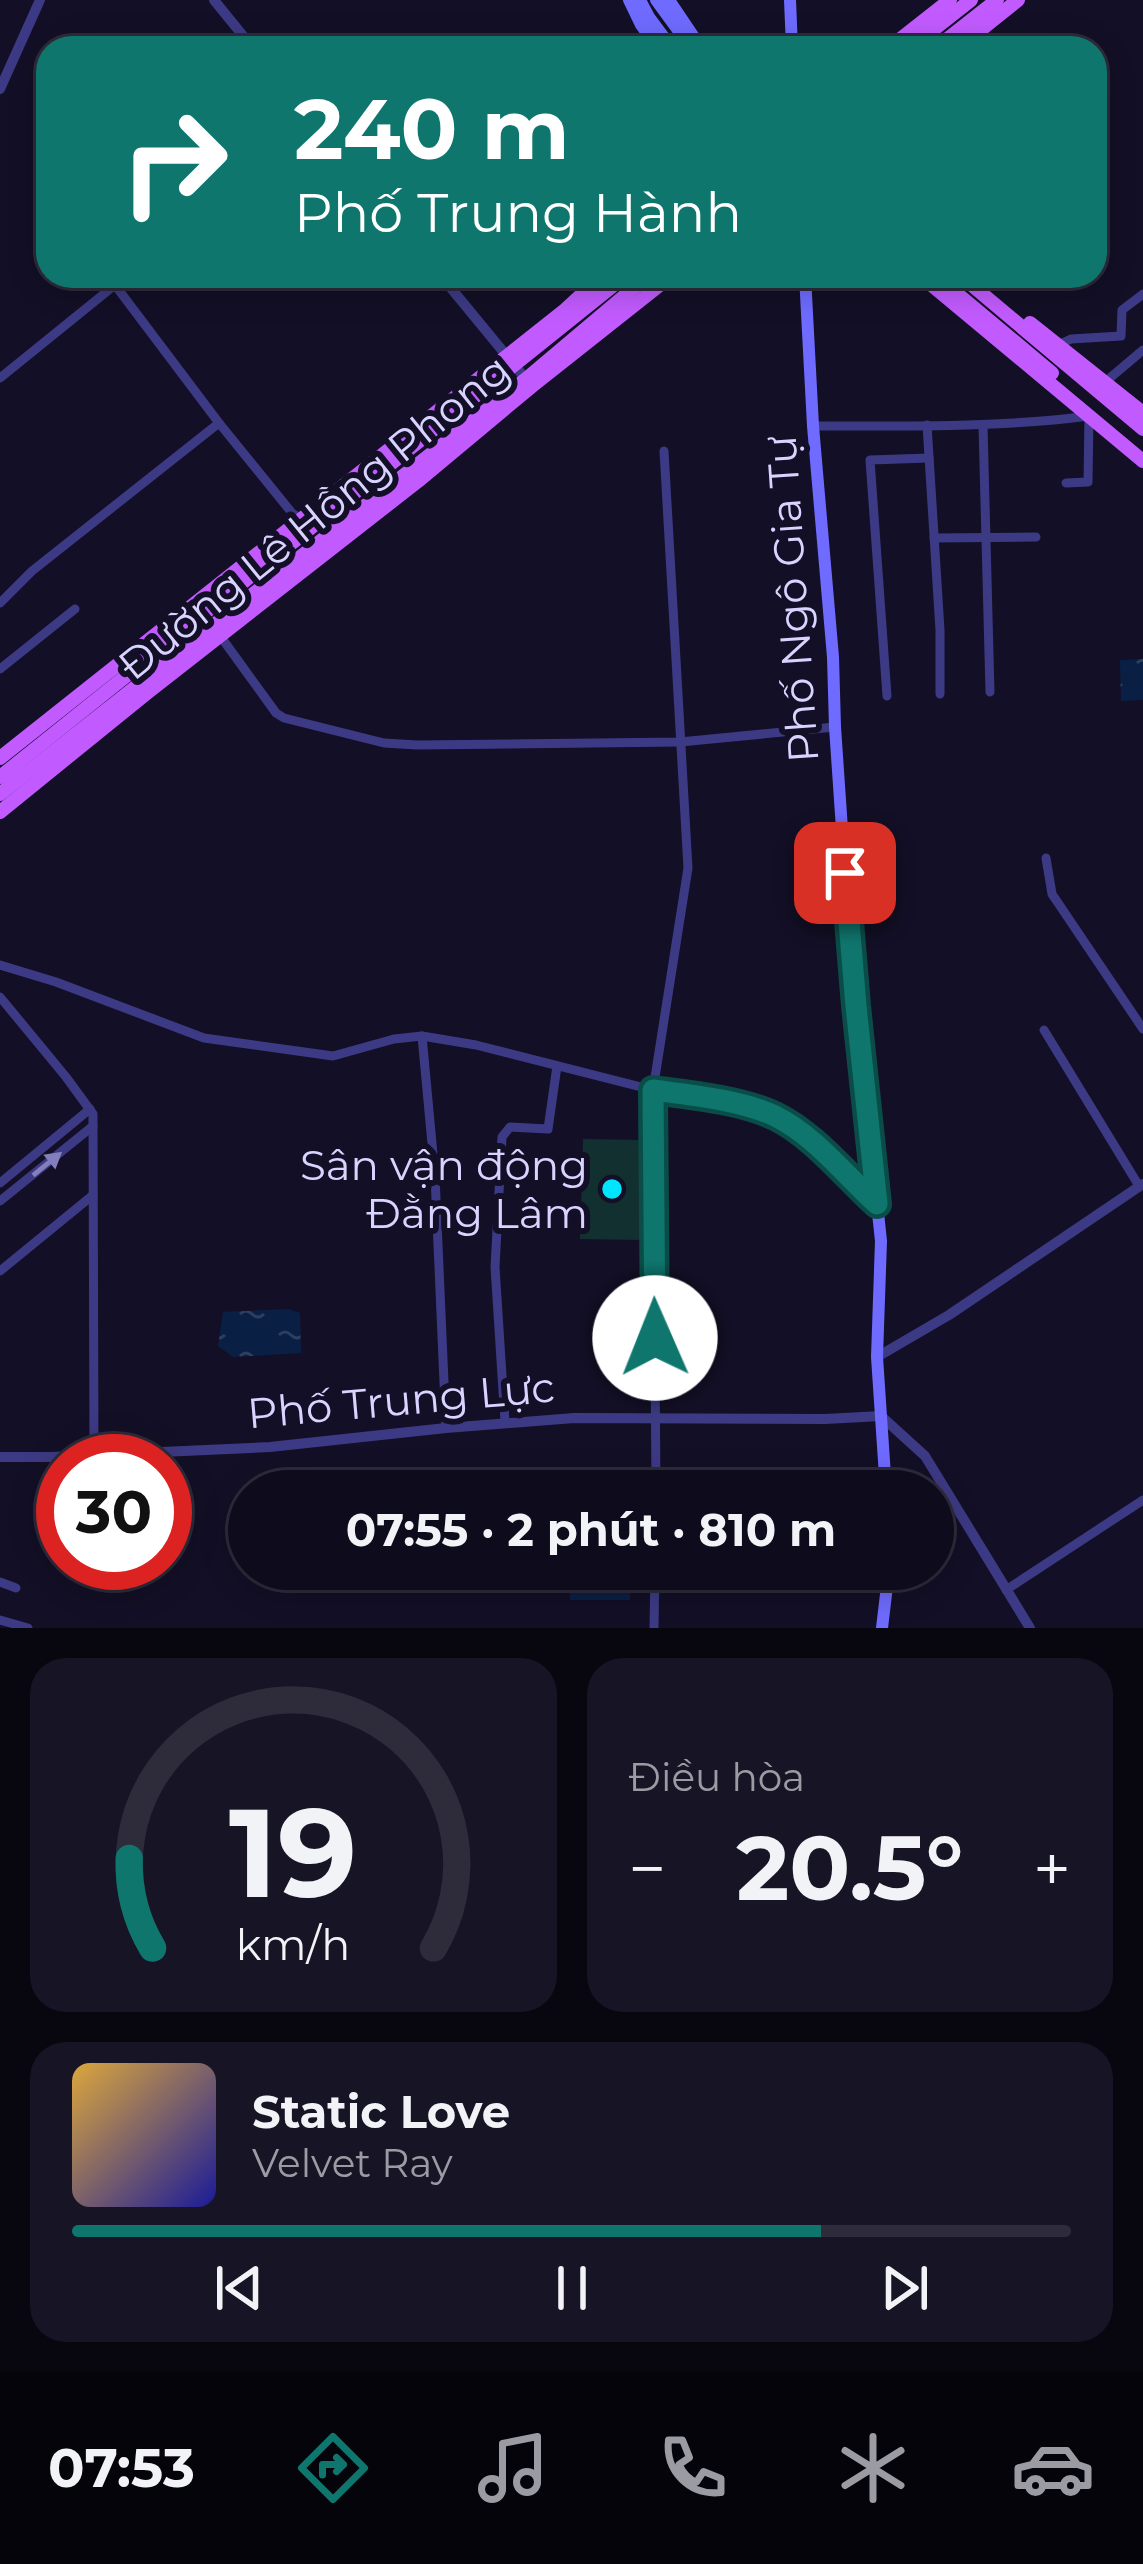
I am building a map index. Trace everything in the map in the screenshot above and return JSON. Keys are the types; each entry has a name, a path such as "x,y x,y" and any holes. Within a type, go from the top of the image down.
{"main road":[{"path":"629,0 660,36"},
{"path":"640,0 652,36"},
{"path":"656,0 682,36"},
{"path":"669,0 693,36"},
{"path":"790,0 792,36"},
{"path":"904,36 950,0"},
{"path":"925,36 971,0"},
{"path":"951,36 997,0"},
{"path":"973,36 1018,0"},
{"name":"Đường Lê Hồng Phong","path":"0,794 510,361 589,288"},
{"name":"Đường Lê Hồng Phong","path":"0,812 301,518 609,288"},
{"name":"Đường Lê Hồng Phong","path":"0,758 137,676 221,637 418,481 635,288"},
{"name":"Đường Lê Hồng Phong","path":"0,777 655,288"},
{"name":"Phố Ngô Gia Tự","path":"806,288 856,1006 881,1240 877,1357 885,1470"},
{"path":"935,288 1143,461"},
{"path":"950,288 1143,449"},
{"path":"975,288 1143,429"},
{"path":"988,288 1142,411"},
{"path":"882,1628 887,1590"}],"street":[{"path":"0,89 40,0"},
{"path":"214,0 244,36"},
{"path":"0,378 111,288"},
{"path":"117,288 292,513 301,518 324,517"},
{"path":"451,288 529,382"},
{"path":"1058,346 1070,339 1121,336 1122,310 1143,294"},
{"path":"1104,383 1143,350"},
{"path":"813,426 983,426 1089,416 1088,482 1066,482"},
{"path":"0,603 32,571 218,423"},
{"path":"927,425 940,694"},
{"path":"983,426 990,692"},
{"path":"656,1470 653,1090 688,868 664,451"},
{"path":"887,697 870,460 929,458"},
{"path":"934,538 1036,537"},
{"path":"0,669 76,609"},
{"path":"221,637 284,718 384,743 680,742 835,727"},
{"path":"1046,858 1052,894 1143,1029"},
{"path":"2,968 56,982 204,1038 333,1056 422,1036 772,1114 806,1136 877,1204"},
{"path":"0,997 90,1109 94,1434"},
{"path":"877,1357 1141,1185 1044,1030"},
{"path":"422,1036 435,1176 446,1428"},
{"path":"506,1422 495,1267 502,1137 510,1127 548,1129 557,1066"},
{"path":"0,1183 90,1109"},
{"path":"0,1201 93,1126"},
{"path":"0,1271 93,1195"},
{"path":"881,1416 925,1456 1030,1628"},
{"name":"Phố Trung Lực","path":"192,1452 574,1418 881,1416"},
{"name":"Phố Trung Lực","path":"0,1457 36,1457"},
{"path":"1006,1590 1143,1500"},
{"path":"0,1582 16,1588"},
{"path":"655,1590 655,1628"},
{"path":"0,1620 28,1628"}],"green space":[{"name":"Sân vận động Đằng Lâm","path":"583,1139 644,1140 641,1240 580,1239"}],"water":[{"path":"1143,659 1143,700 1121,701 1120,660"},
{"path":"288,1309 300,1313 301,1353 233,1357 218,1346 223,1312"},
{"path":"570,1590 630,1590 630,1600 570,1600"}],"place":[{"name":"Sân vận động Đằng Lâm","path":"612,1189"}],"route":[{"path":"655,1338 653,1090 772,1114 806,1136 877,1204 845,873"}]}
